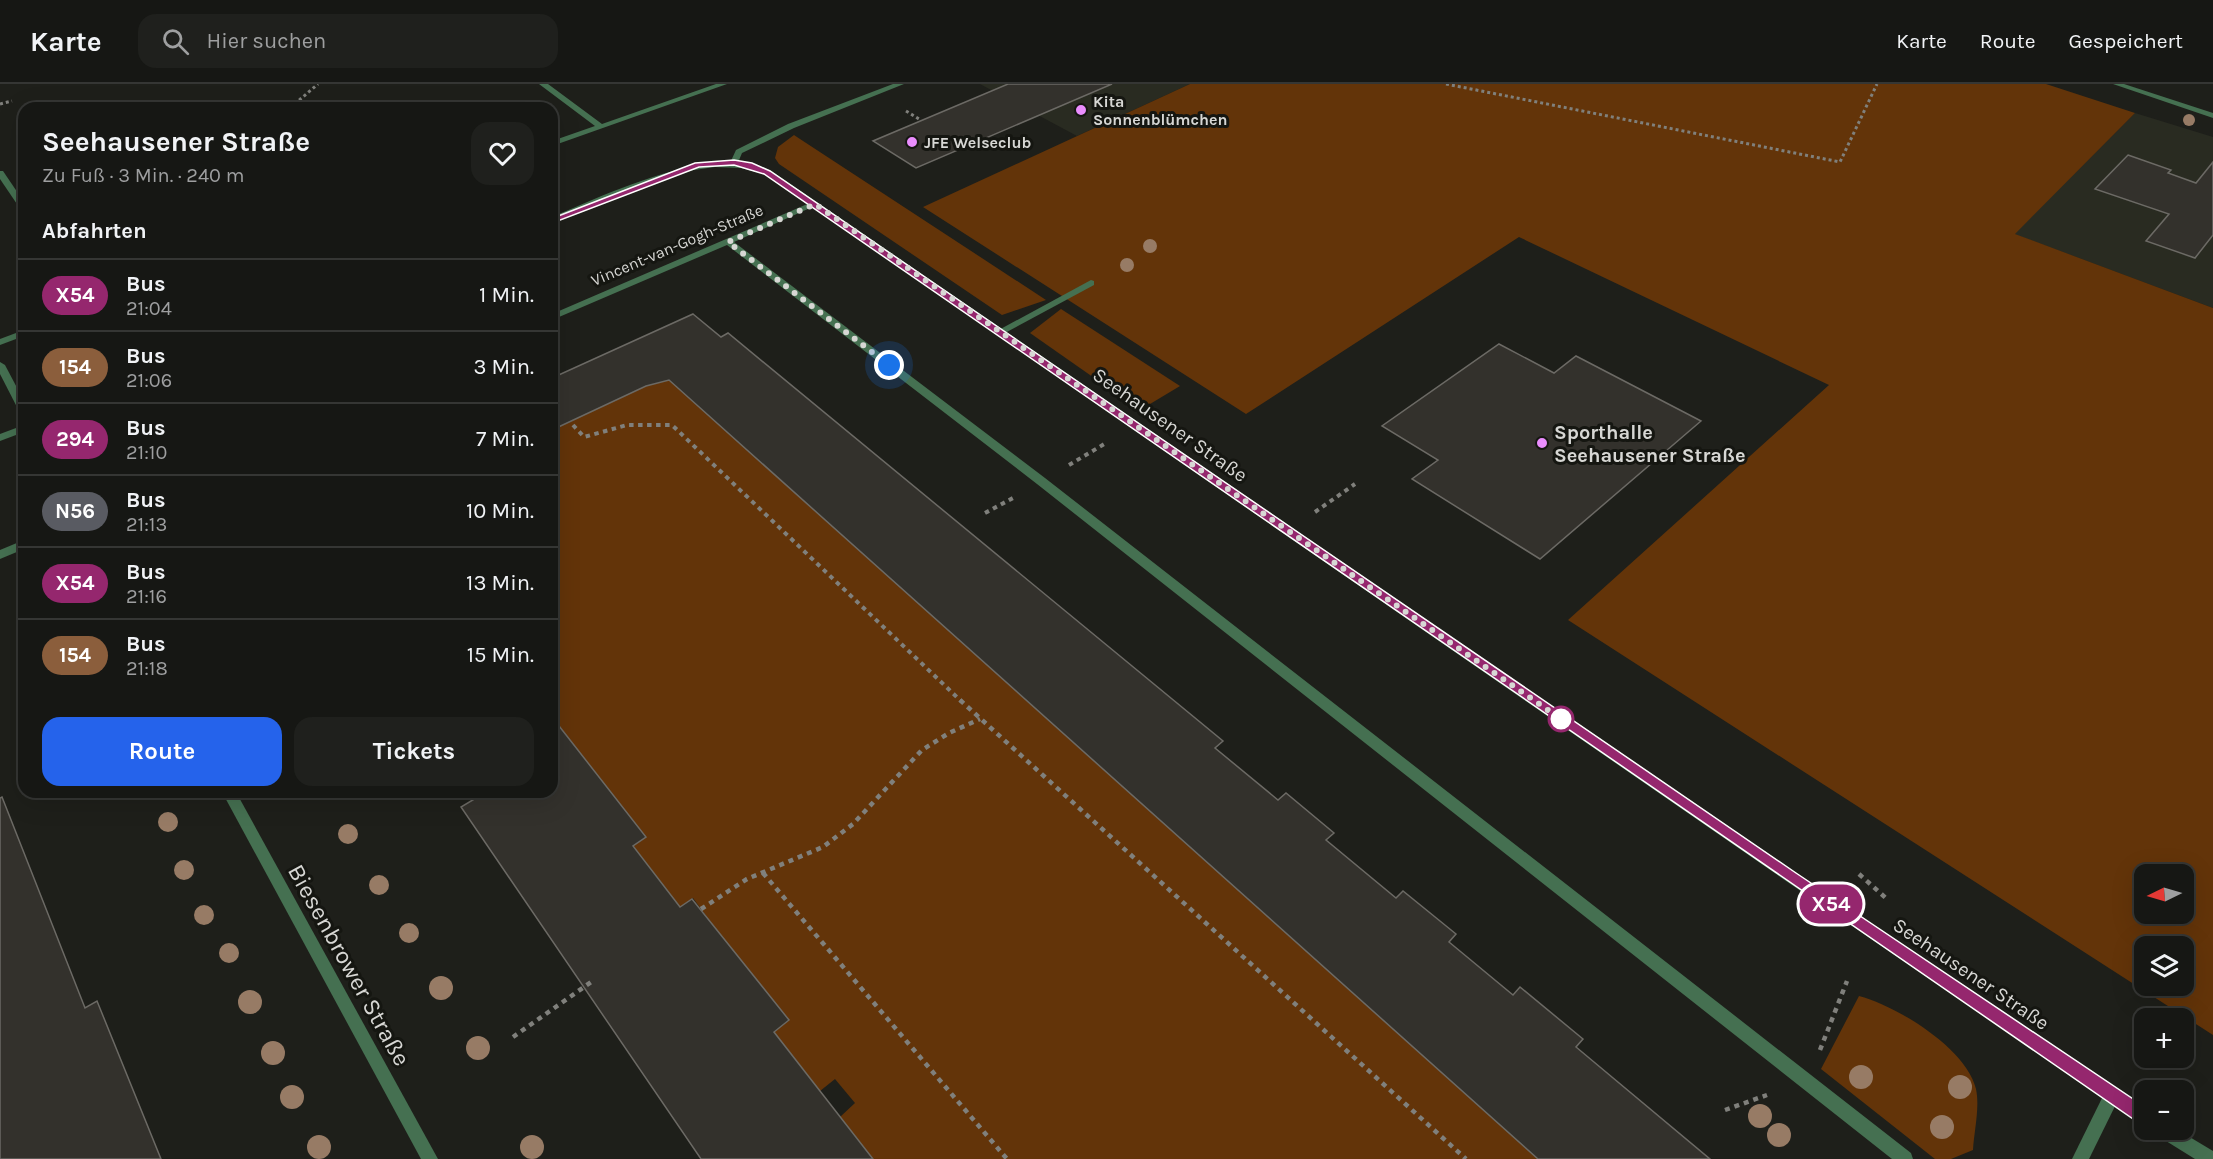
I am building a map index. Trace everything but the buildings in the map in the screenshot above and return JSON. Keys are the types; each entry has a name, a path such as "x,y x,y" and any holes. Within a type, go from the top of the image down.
{"street":[{"path":"543,84 601,127"},
{"path":"558,142 723,84"},
{"path":"558,218 680,170 706,164 734,163 739,152 790,126 900,84"},
{"path":"2117,84 2213,116"},
{"name":"Seehausener Straße","path":"734,163 749,165 767,172 815,204 2134,1110"},
{"path":"0,173 18,199"},
{"name":"Vincent-van-Gogh-Straße","path":"558,314 815,204"},
{"path":"728,242 1041,481 1905,1159"},
{"path":"1000,332 1091,283"},
{"path":"0,342 18,335"},
{"path":"0,365 18,400"},
{"path":"0,438 18,430"},
{"path":"0,555 18,547"},
{"name":"Biesenbrower Straße","path":"232,798 430,1159"},
{"path":"2080,1159 2112,1096"},
{"path":"2180,1140 2210,1159"}],"path":[{"path":"297,102 318,84"},
{"path":"1446,84 1840,162 1877,84"},
{"path":"0,104 12,101"},
{"path":"573,425 584,437 631,422 648,421 672,425 980,719 1466,1159"},
{"path":"1315,512 1355,484"},
{"path":"701,909 747,879 823,847 853,824 922,750 949,733 980,719"},
{"path":"763,873 1007,1159"},
{"path":"513,1037 594,980"}],"shaded area":[{"name":"Kita Sonnenblümchen","path":"980,84 1190,84 1077,136"},
{"path":"1190,84 2046,84 2135,113 2015,234 2213,308 2213,1035 2194,1023 2194,1008 2171,1008 2152,996 2194,996 2194,936 2134,936 2134,984 1568,620 1829,385 1519,237 1246,414 923,207"},
{"path":"2135,113 2213,137 2213,308 2014,234"},
{"path":"794,135 1046,300 1002,315 779,164 775,158 778,147"},
{"path":"1061,309 1180,386 1140,410 1030,333"},
{"path":"659,370 1538,1159 873,1159 840,1117 855,1103 835,1079 820,1091 774,1032 789,1020 750,972 694,927 707,917 693,898 680,907 633,846 646,837 558,725 558,427 634,391"},
{"path":"1859,996 1875,1001 1910,1019 1945,1044 1959,1059 1970,1074 1976,1089 1977,1111 1973,1150 1951,1159 1935,1159 1821,1069"}],"bus line":[{"name":"X54","path":"558,218 663,176 698,165 734,163 749,165 767,172 1791,877 2134,1110"}],"place":[{"name":"Kita Sonnenblümchen","path":"1081,110"},
{"name":"JFE Welseclub","path":"912,142"},
{"name":"Sporthalle Seehausener Straße","path":"1542,443"}],"route":[{"path":"889,365 728,242 815,204 1561,719"}]}
